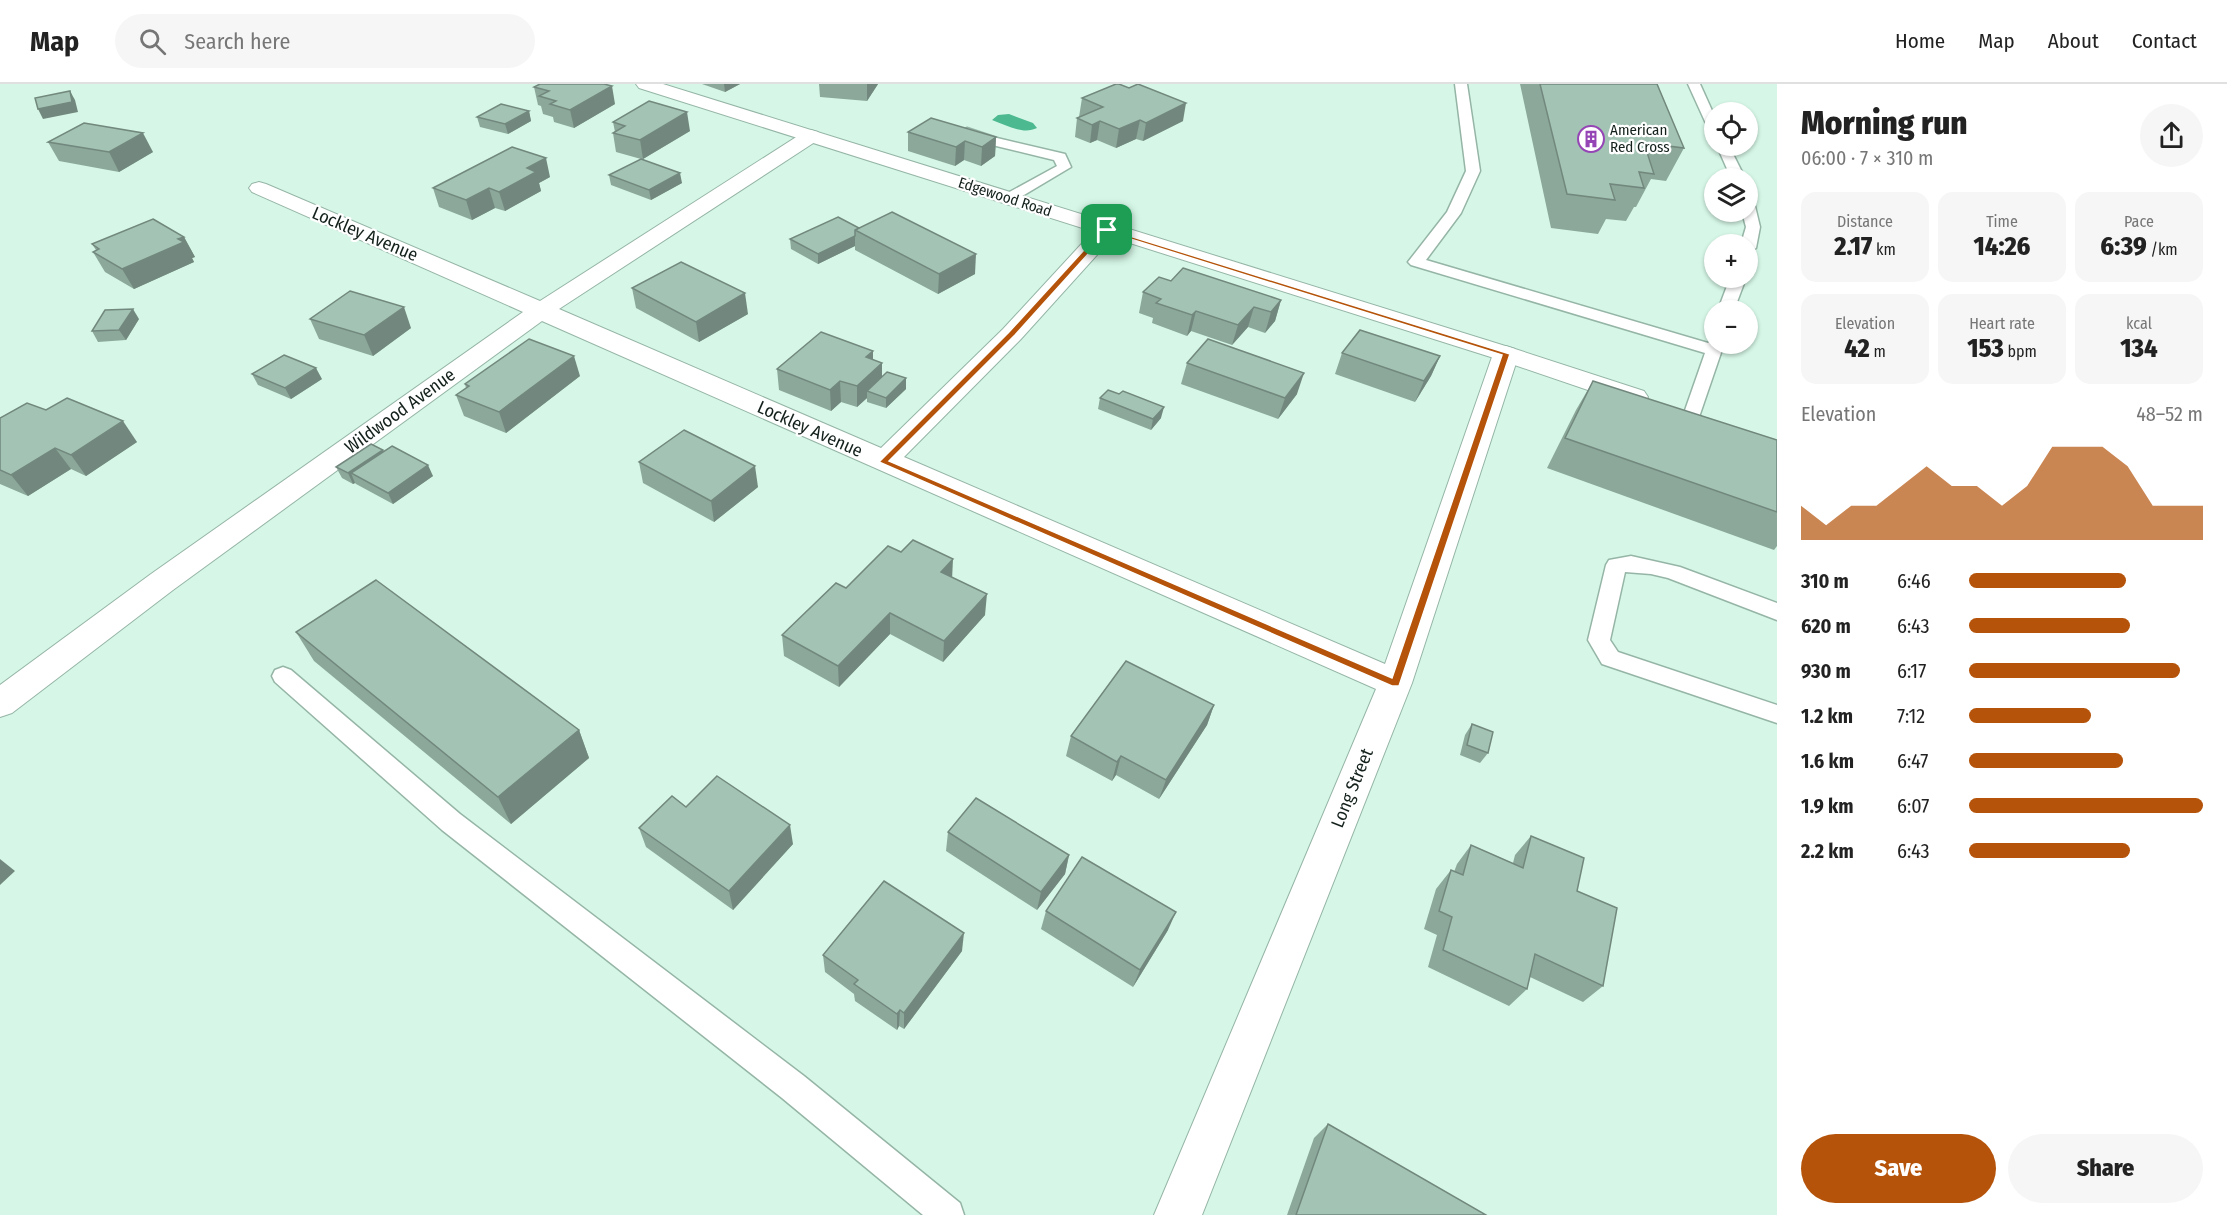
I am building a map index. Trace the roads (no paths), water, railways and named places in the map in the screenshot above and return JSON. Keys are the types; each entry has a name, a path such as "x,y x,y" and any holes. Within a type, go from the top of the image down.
{"street":[{"name":"Edgewood Road","path":"645,84 1506,354 1714,423"},
{"name":"Wildwood Avenue","path":"0,703 162,582 542,310 811,136"},
{"name":"Lockley Avenue","path":"259,188 1395,683"},
{"path":"884,462 1012,334 1107,230"},
{"name":"Long Street","path":"1178,1215 1395,683 1506,354"}],"lane":[{"path":"1461,84 1473,171 1454,213 1416,262 1704,344"},
{"path":"1694,84 1704,106"},
{"path":"960,130 993,141 1060,157 1064,167 1009,198"},
{"path":"1692,416 1712,354"},
{"path":"1777,612 1660,568 1626,562 1617,565 1599,640 1610,658 1777,714"},
{"path":"283,676 451,822 793,1087 948,1215"}],"place":[{"name":"American Red Cross","path":"1591,139"}]}
